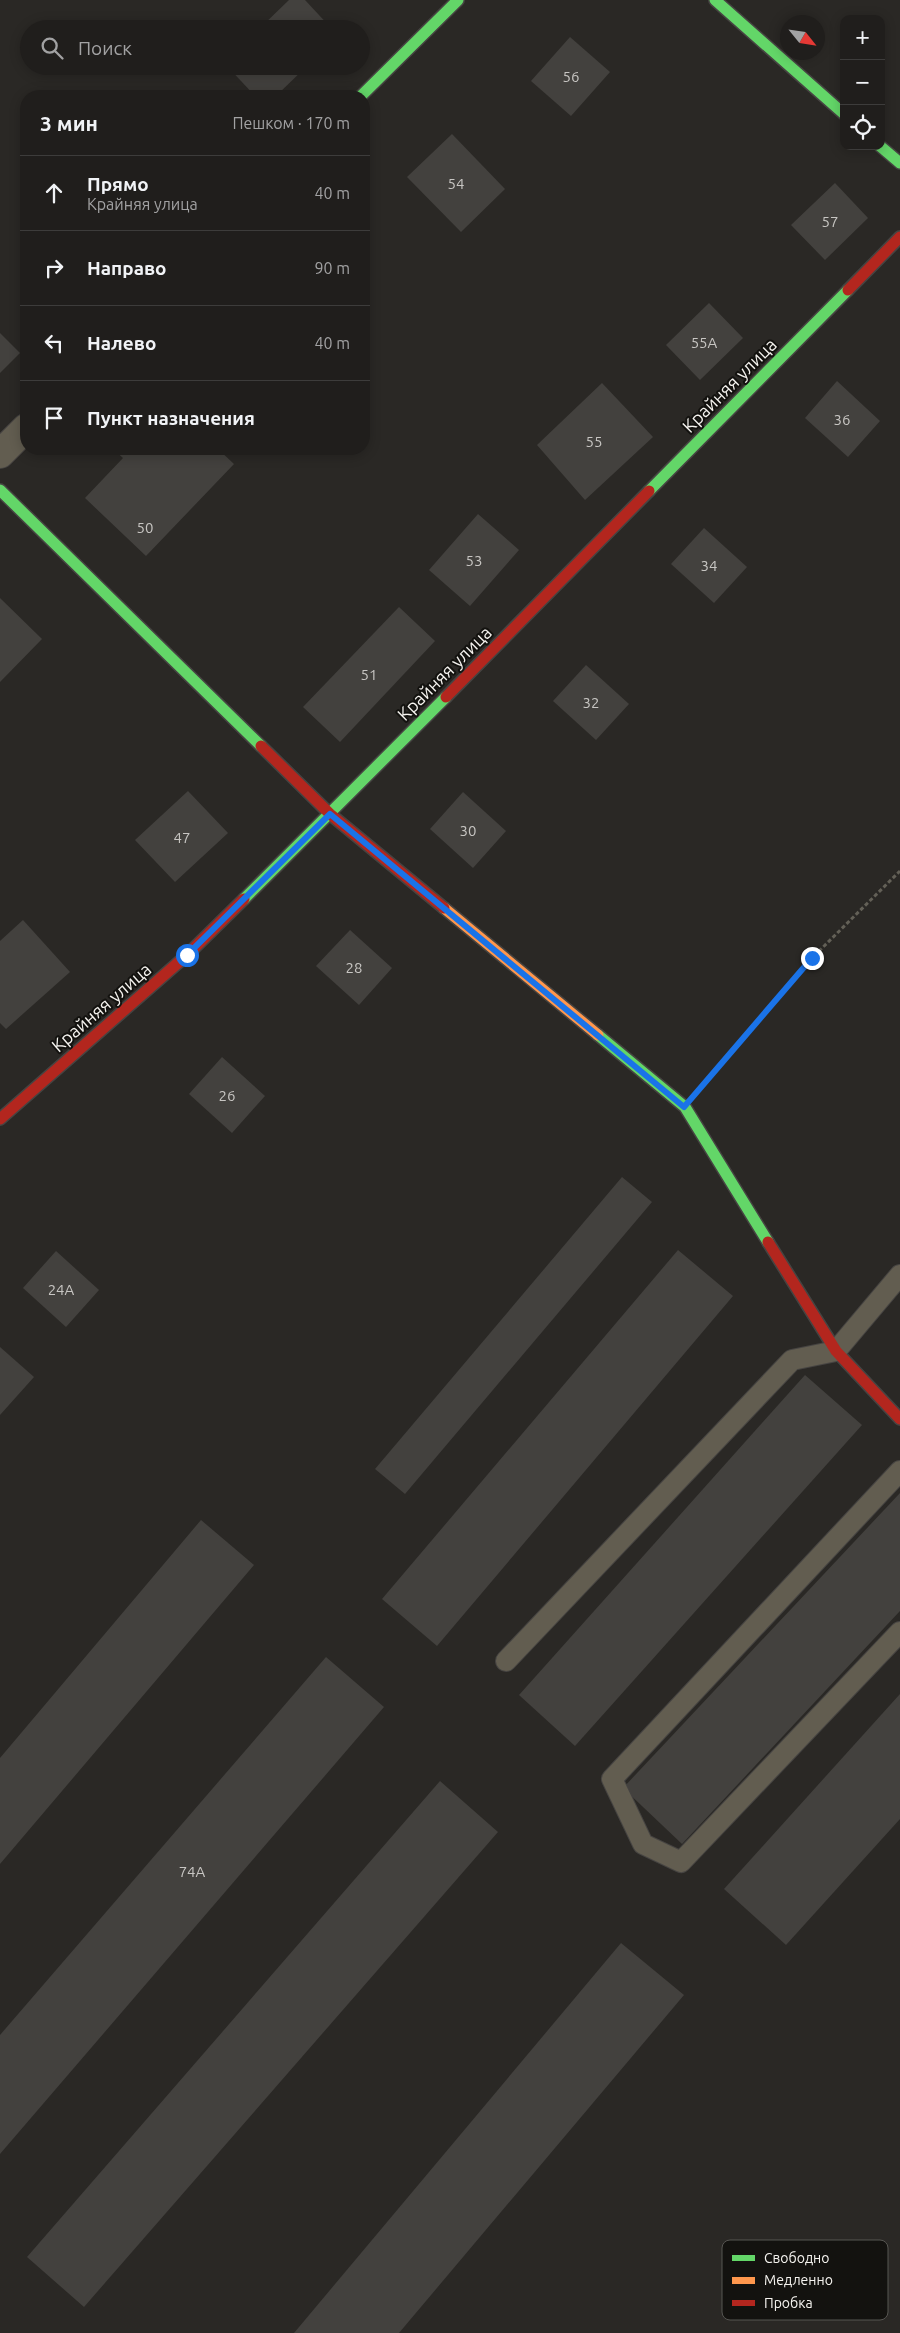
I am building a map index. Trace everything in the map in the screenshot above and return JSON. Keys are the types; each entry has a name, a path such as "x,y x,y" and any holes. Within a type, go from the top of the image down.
{"street":[{"path":"367,90 458,0"},
{"path":"715,0 840,110"},
{"path":"885,150 900,163"},
{"name":"Крайняя улица","path":"0,1120 187,955 330,814 900,237"},
{"path":"0,454 20,434"},
{"path":"0,490 330,814 684,1107 836,1351 900,1419"}],"lane":[{"path":"506,1660 792,1360 836,1351 900,1275"},
{"path":"900,1471 612,1779 643,1844 681,1862 900,1632"}],"path":[{"path":"684,1107 812,958 900,871"}],"building":[{"path":"289,0 305,0 324,20 268,20"},
{"path":"570,37 610,72 571,116 531,81"},
{"path":"235,75 298,75 282,90 249,90"},
{"path":"452,134 505,189 461,232 407,177"},
{"path":"835,183 868,218 825,260 791,225"},
{"path":"709,303 743,338 700,380 666,345"},
{"path":"0,333 20,353 0,373"},
{"path":"837,381 880,421 848,457 805,418"},
{"path":"602,383 653,437 585,500 537,445"},
{"path":"120,455 224,455 234,464 146,556 85,498 123,458"},
{"path":"478,514 519,550 470,606 429,570"},
{"path":"704,528 747,567 714,603 671,564"},
{"path":"0,598 42,639 0,682"},
{"path":"399,607 435,641 340,742 303,707"},
{"path":"586,665 629,704 596,740 553,701"},
{"path":"188,791 228,833 175,882 135,840"},
{"path":"463,792 506,831 473,868 430,829"},
{"path":"23,920 70,972 6,1029 0,1023 0,941"},
{"path":"350,930 392,968 359,1005 316,966"},
{"path":"222,1057 265,1096 232,1133 189,1094"},
{"path":"622,1177 652,1202 405,1494 375,1469"},
{"path":"678,1250 733,1296 437,1646 382,1599"},
{"path":"56,1251 99,1290 66,1327 23,1288"},
{"path":"0,1347 34,1377 0,1415"},
{"path":"805,1375 862,1425 575,1746 519,1695"},
{"path":"900,1493 900,1611 682,1844 623,1788"},
{"path":"201,1520 254,1565 0,1864 0,1758"},
{"path":"326,1657 384,1707 0,2154 0,2035"},
{"path":"900,1694 900,1819 786,1945 724,1889"},
{"path":"440,1781 498,1832 84,2307 27,2257"},
{"path":"621,1943 684,1995 399,2333 294,2333"}],"traffic: fast":[{"path":"367,90 458,0"},
{"path":"715,0 840,110"},
{"path":"885,150 900,163"},
{"path":"649,491 848,290"},
{"path":"0,490 261,746"},
{"path":"244,899 446,697"},
{"path":"598,1035 685,1107 768,1242"}],"traffic: slow":[{"path":"444,908 598,1035"}],"traffic: jam":[{"path":"848,290 900,237"},
{"path":"446,697 649,491"},
{"path":"261,746 330,814 444,908"},
{"path":"0,1119 187,955 244,899"},
{"path":"768,1242 836,1351 900,1419"}],"route":[{"path":"187,955 330,814 684,1107 812,958"}]}
